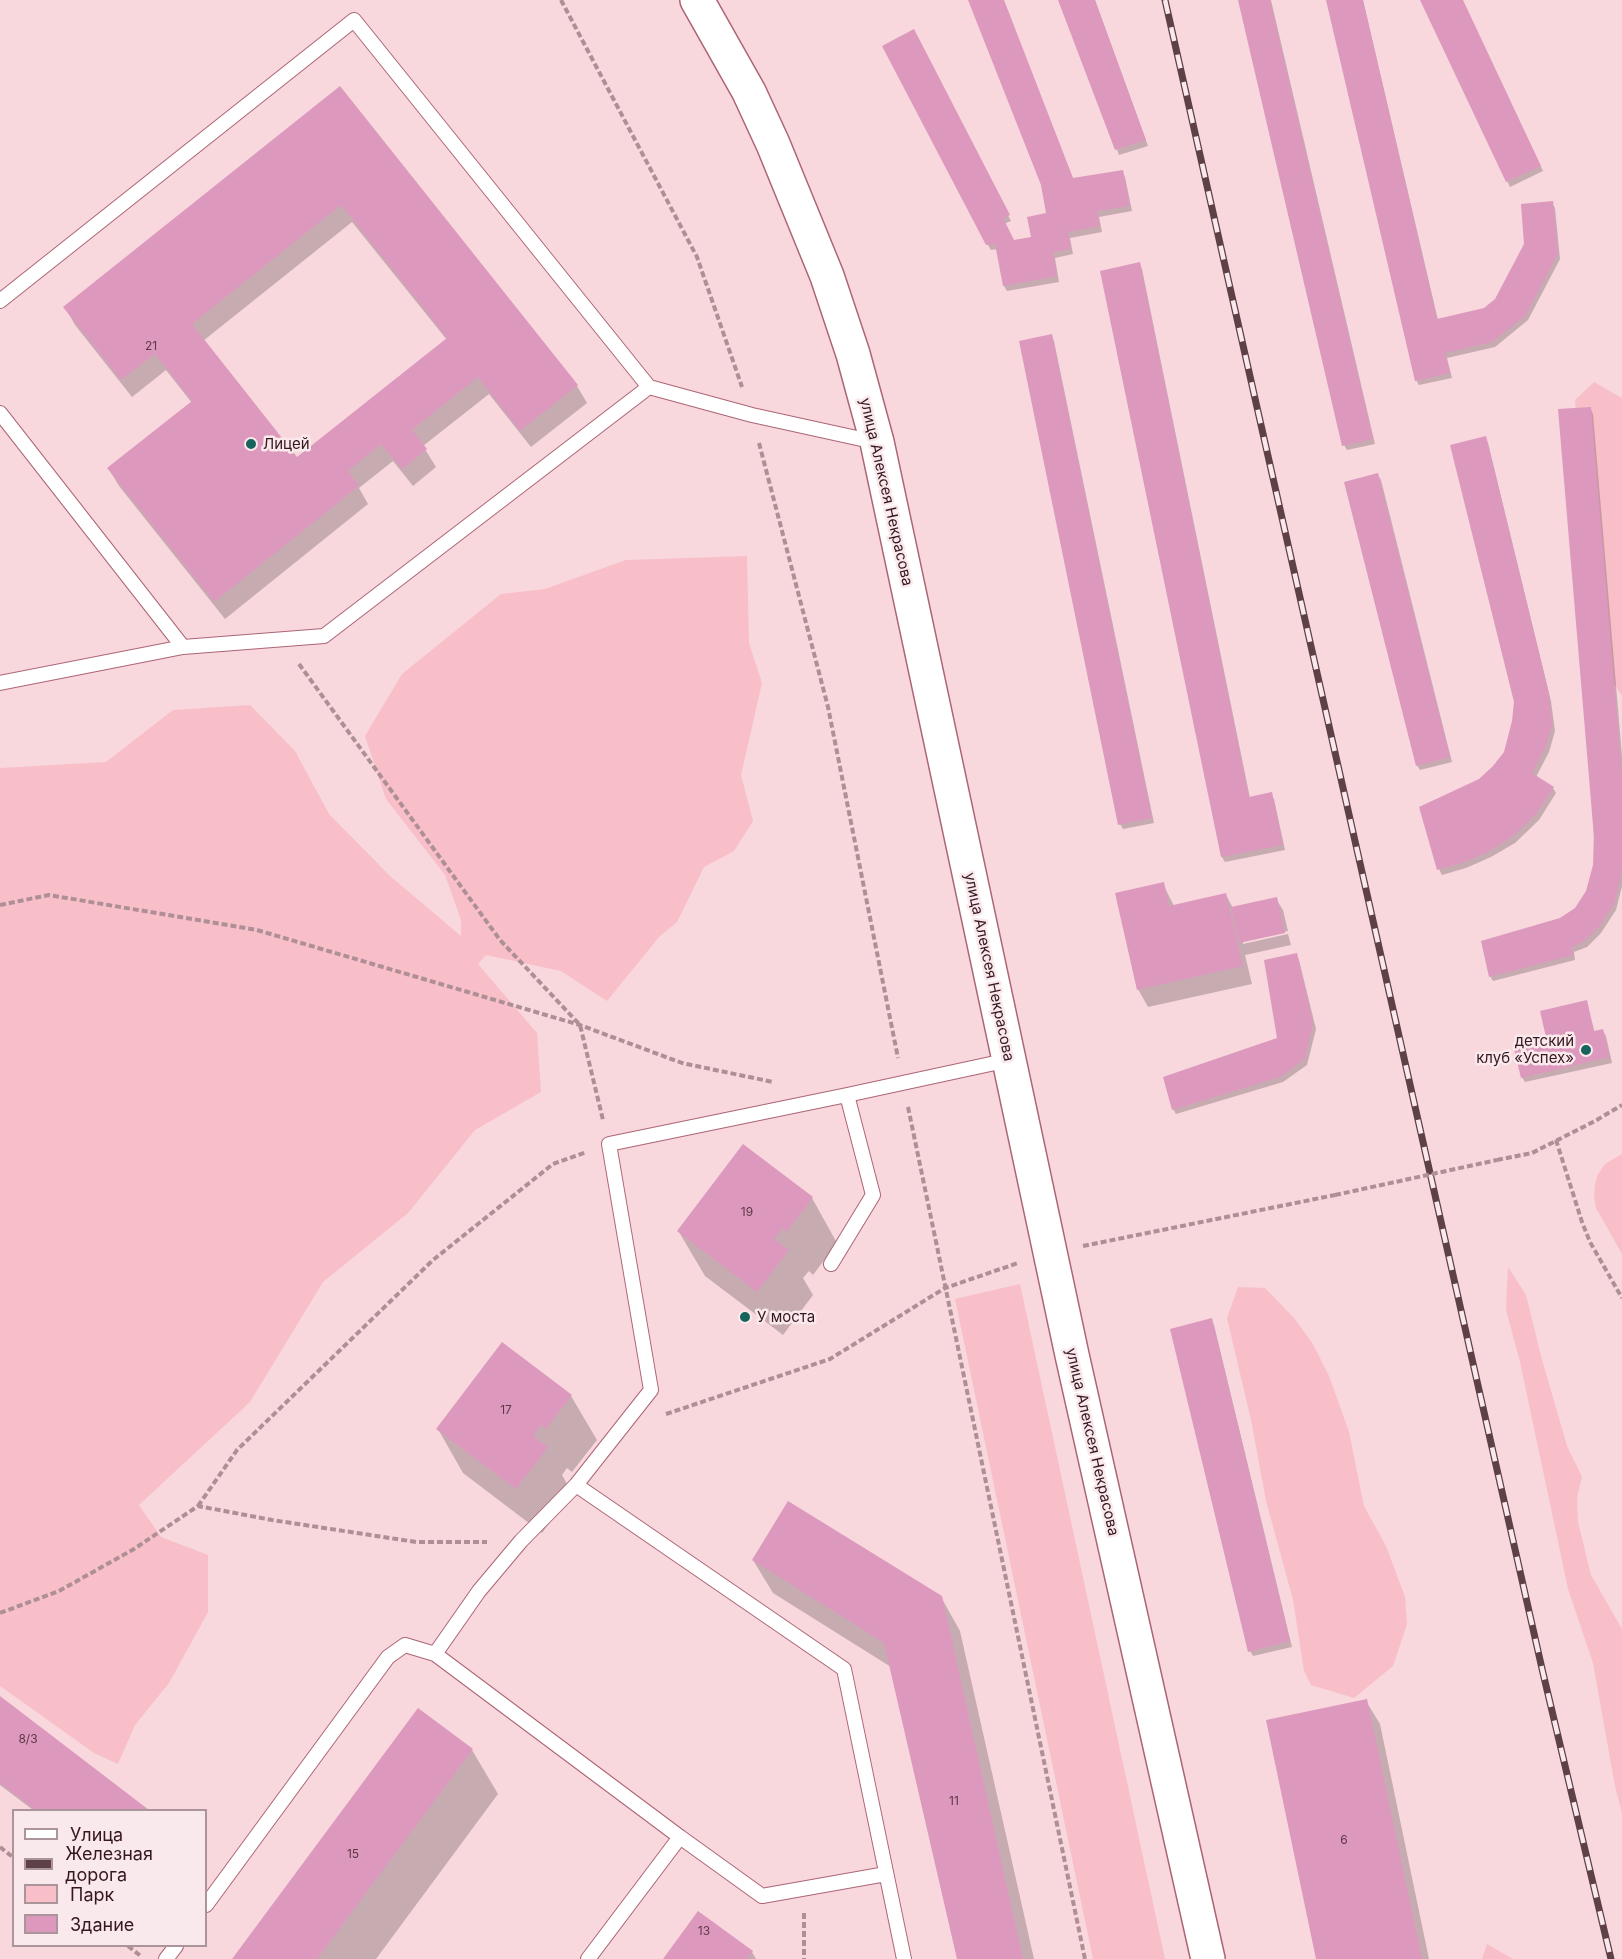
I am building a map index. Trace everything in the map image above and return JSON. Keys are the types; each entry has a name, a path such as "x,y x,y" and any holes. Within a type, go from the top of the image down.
{"street":[{"name":"улица Алексея Некрасова","path":"697,0 749,92 773,144 827,276 853,354 877,442 1072,1355 1208,1959"}],"lane":[{"path":"0,301 354,20 649,387 752,415 877,442"},
{"path":"0,683 183,647 324,636 649,387"},
{"path":"0,413 183,647"},
{"path":"435,1654 479,1591 521,1541 576,1485 651,1390 609,1144 1009,1060"},
{"path":"831,1264 873,1195 847,1095"},
{"path":"576,1485 844,1670 904,1959"},
{"path":"207,1904 388,1658 405,1645 435,1654 762,1896 886,1874"},
{"path":"588,1959 680,1837"},
{"path":"166,1959 175,1947"}],"path":[{"path":"561,0 697,257 752,415 828,707 903,1083 1085,1959"},
{"path":"0,1613 59,1591 134,1549 198,1506 237,1450 433,1260 553,1164 609,1144 580,1025 500,940 281,639"},
{"path":"0,906 49,895 257,930 580,1025 682,1064 776,1083"},
{"path":"1335,1195 1533,1153 1622,1105"},
{"path":"1556,1140 1586,1232 1622,1298"},
{"path":"620,1430 830,1359"},
{"path":"198,1506 416,1542 521,1541"},
{"path":"0,1847 12,1856"},
{"path":"804,1889 804,1959"},
{"path":"129,1947 145,1959"}],"green space":[{"path":"1594,382 1622,398 1622,696 1596,655 1575,400"},
{"path":"747,556 749,643 762,683 741,775 753,821 734,851 704,867 677,922 659,937 607,1001 561,971 486,955 478,964 537,1033 541,1092 475,1130 408,1213 323,1282 250,1402 139,1505 161,1537 208,1555 208,1612 169,1683 135,1725 118,1764 94,1753 0,1686 0,768 106,762 173,710 250,705 295,751 329,814 390,876 461,936 461,920 445,875 386,799 365,736 402,674 501,594 545,589 626,560"},
{"path":"1622,1154 1622,1254 1596,1208 1594,1197 1598,1174 1605,1164"},
{"path":"1508,1267 1526,1295 1567,1446 1582,1477 1577,1498 1578,1522 1591,1575 1622,1629 1622,1813 1593,1663 1568,1589 1520,1362 1506,1310"},
{"path":"1020,1284 1165,1959 1093,1959 955,1299"},
{"path":"1238,1287 1265,1288 1294,1318 1313,1344 1329,1376 1349,1432 1364,1506 1386,1546 1405,1597 1407,1624 1393,1666 1354,1698 1311,1685 1304,1671 1293,1600 1266,1501 1251,1420 1227,1318"},
{"path":"1487,1944 1513,1959 1482,1959"}],"building":[{"path":"968,0 1004,0 1073,178 1123,170 1130,206 1097,211 1100,226 1068,232 1071,249 1053,252 1057,276 1003,286 995,244 986,245 882,46 914,29 1010,215 1003,218 1014,240 1031,237 1027,217 1046,213 1041,185"},
{"path":"1058,0 1095,0 1146,140 1115,150"},
{"path":"1238,0 1270,0 1373,439 1342,446"},
{"path":"1326,0 1363,0 1437,319 1484,308 1495,299 1524,244 1521,204 1553,201 1558,253 1526,315 1492,342 1445,353 1450,373 1415,381"},
{"path":"1420,0 1463,0 1541,166 1506,182"},
{"path":"340,86 578,385 520,431 478,377 412,430 427,449 402,469 381,444 348,471 359,486 214,602 107,468 192,401 155,354 121,380 63,307","holes":["341,205 447,338 297,457 192,324"]},
{"path":"1140,262 1249,797 1272,792 1283,845 1221,857 1100,271"},
{"path":"1052,334 1152,818 1118,825 1019,341"},
{"path":"1591,407 1622,776 1622,870 1614,904 1599,927 1584,941 1572,947 1573,955 1489,977 1481,941 1560,918 1575,908 1586,891 1593,865 1594,837 1558,409"},
{"path":"1486,436 1549,694 1552,725 1546,746 1532,773 1554,787 1536,814 1512,837 1488,852 1437,870 1419,807 1479,779 1504,752 1512,721 1514,702 1450,445"},
{"path":"1378,473 1450,757 1416,766 1344,482"},
{"path":"1164,882 1169,906 1226,893 1243,966 1137,990 1115,893"},
{"path":"1277,897 1285,933 1239,943 1231,907"},
{"path":"1297,953 1313,1023 1305,1059 1280,1077 1172,1110 1163,1077 1277,1038 1264,960"},
{"path":"1587,1000 1594,1031 1603,1029 1610,1057 1521,1078 1513,1044 1546,1037 1540,1011"},
{"path":"743,1144 813,1197 787,1232 783,1228 774,1239 789,1250 757,1292 677,1231"},
{"path":"1212,1318 1290,1641 1248,1652 1170,1329"},
{"path":"502,1342 572,1395 546,1429 541,1425 533,1436 548,1447 516,1489 436,1429"},
{"path":"788,1501 942,1596 1023,1959 957,1959 884,1643 752,1560"},
{"path":"0,1696 148,1809 34,1809 0,1783"},
{"path":"1367,1699 1422,1959 1316,1959 1266,1720"},
{"path":"418,1708 473,1749 317,1959 232,1959"},
{"path":"698,1911 753,1951 747,1959 663,1959"}],"railway":[{"path":"1165,0 1543,1673 1611,1959"}],"place":[{"name":"Лицей","path":"251,444"},
{"name":"детский клуб «Успех»","path":"1586,1050"},
{"name":"У моста","path":"745,1317"}]}
